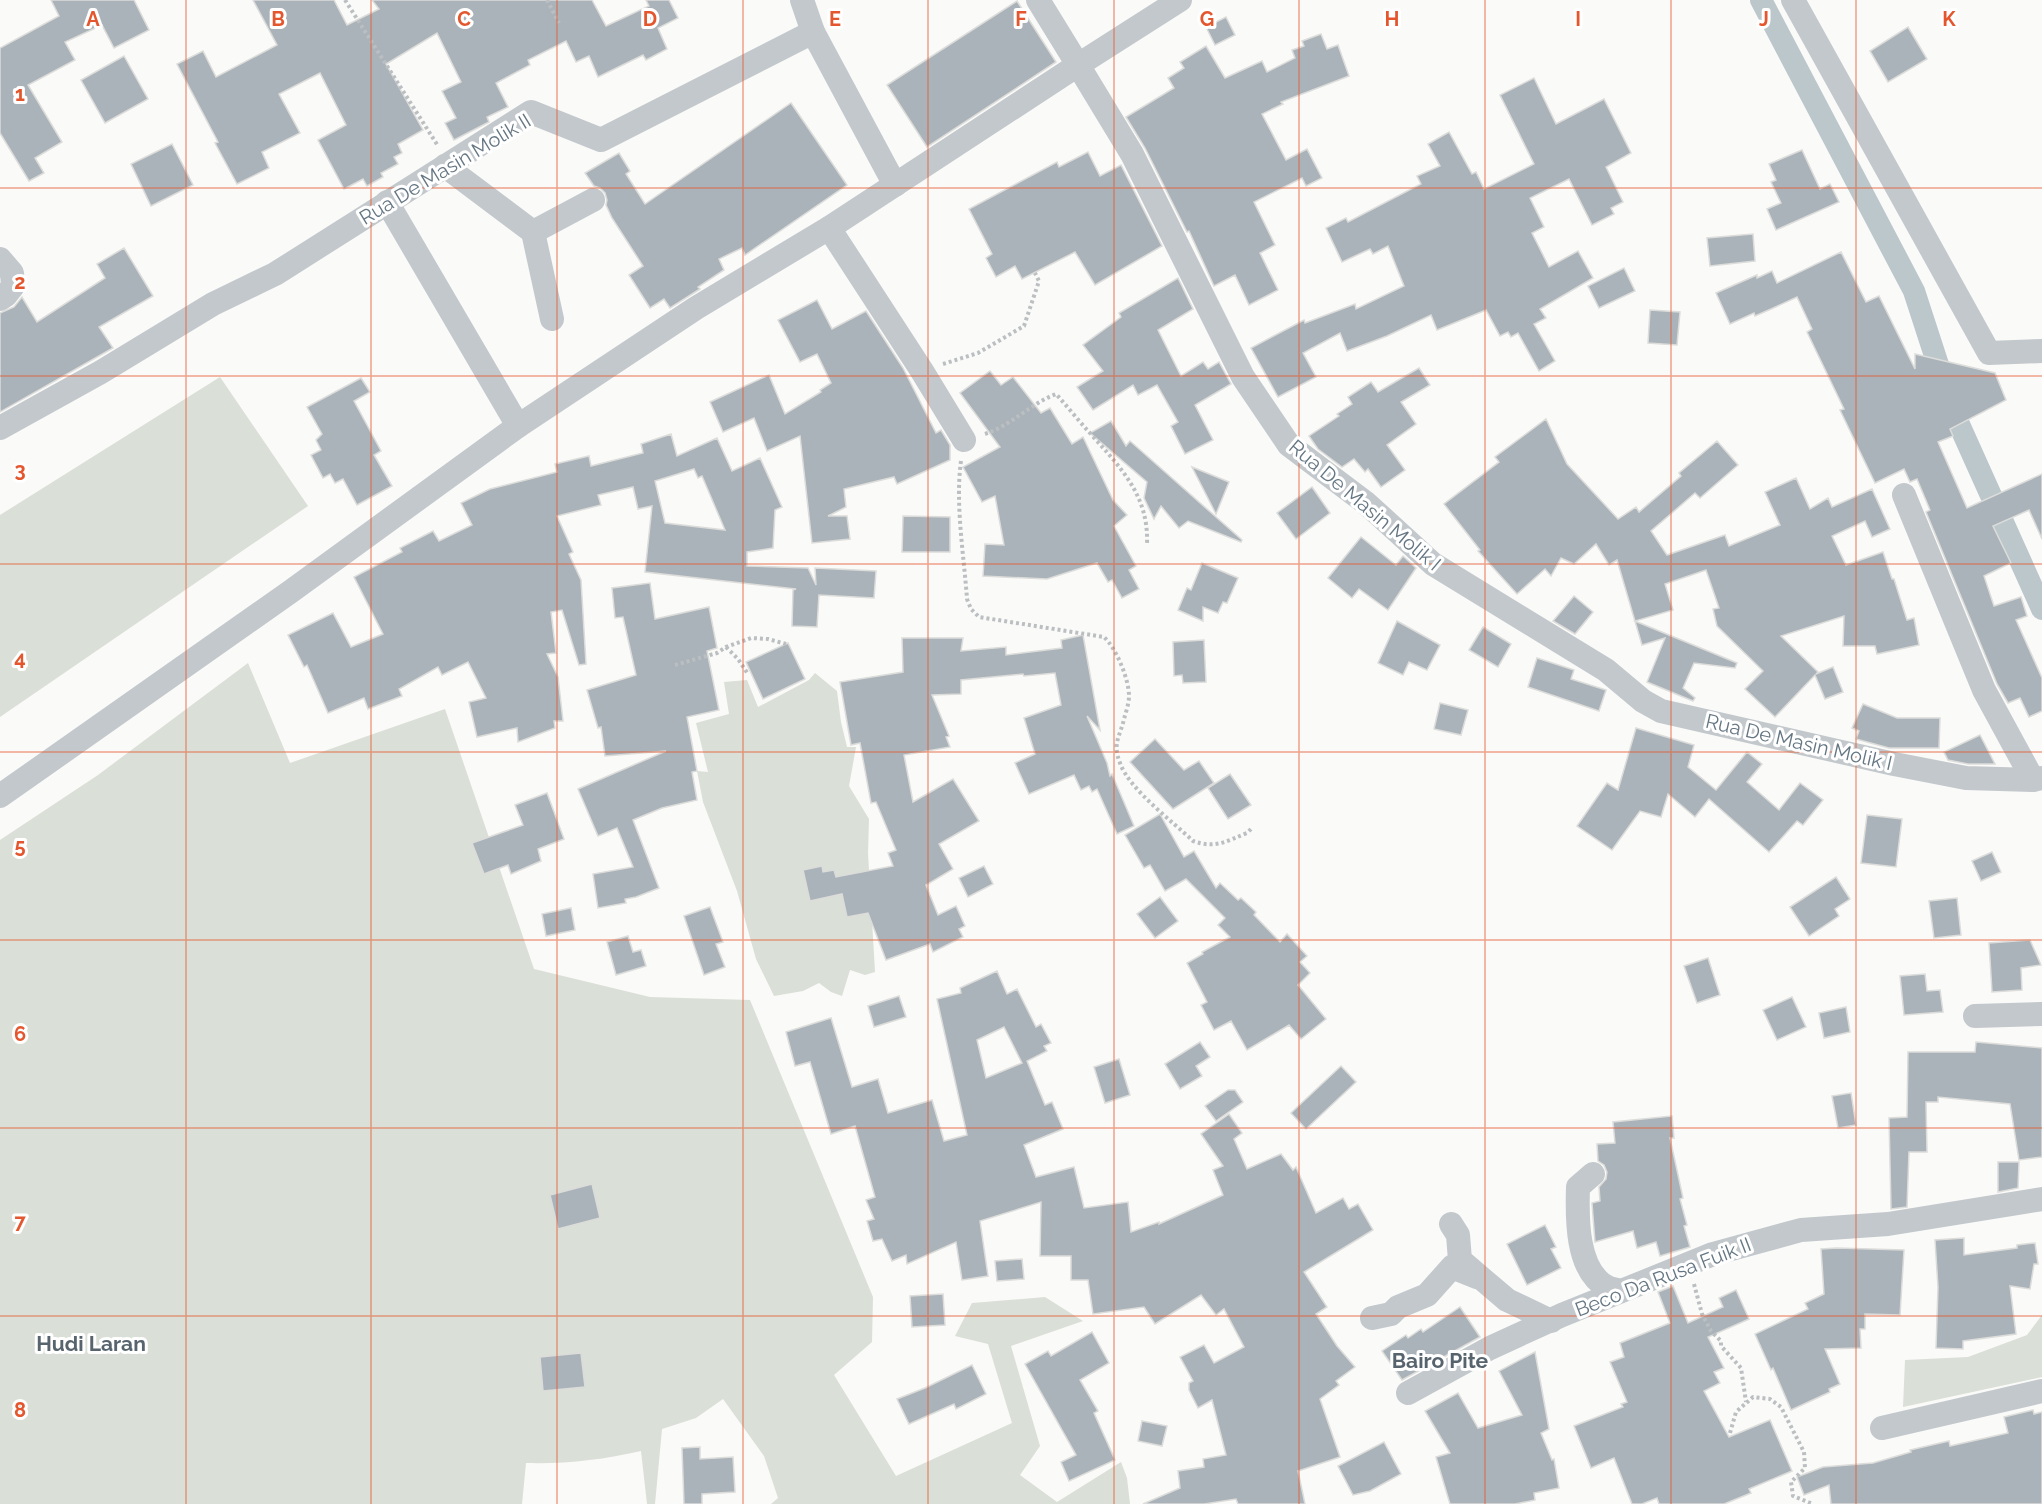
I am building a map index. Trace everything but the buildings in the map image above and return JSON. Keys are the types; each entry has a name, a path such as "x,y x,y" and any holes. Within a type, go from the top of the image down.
{"street":[{"path":"802,0 813,32 895,185"},
{"name":"Rua De Masin Molik I","path":"1038,0 1132,154 1244,377 1289,445 1366,503 1433,564 1606,670 1642,701 1661,711 1894,764 1966,777 2037,779"},
{"path":"0,796 290,592 518,426 696,308 829,228 1180,0"},
{"path":"1793,0 1989,353 2042,351"},
{"name":"Rua De Masin Molik II","path":"0,429 101,372 213,304 274,274 387,202 443,159 531,112 601,140 813,32"},
{"path":"443,159 533,232 552,319"},
{"path":"533,232 593,200"},
{"path":"387,202 518,426"},
{"path":"829,228 964,440"},
{"path":"0,259 12,273 13,286 0,299"},
{"path":"1904,495 1984,690 2037,779"},
{"path":"1975,1016 2042,1014"},
{"path":"1593,1174 1578,1187 1577,1217 1580,1247 1593,1273 1606,1287 1621,1291"},
{"name":"Beco Da Rusa Fuik II","path":"1408,1393 1490,1348 1560,1316 1713,1254 1801,1230 1888,1224 2042,1199"},
{"path":"1451,1224 1458,1235 1460,1260 1507,1300 1560,1316 1593,1273"},
{"path":"1372,1318 1391,1314 1398,1307 1427,1295 1452,1267 1485,1281"},
{"path":"1881,1428 2042,1391"}],"path":[{"path":"345,0 443,159"},
{"path":"547,0 559,22"},
{"path":"922,371 978,353 1024,326 1039,281 1035,273"},
{"path":"1147,544 1148,526 1133,485 1112,456 1056,394 1040,400 1003,427 964,440 959,476 967,599 971,609 979,617 1104,637 1113,645 1118,655 1129,695 1124,722 1115,744 1120,765 1138,791 1193,841 1203,845 1214,846 1247,833 1251,829"},
{"path":"675,665 717,653 726,647 751,638 768,639 786,644"},
{"path":"726,647 748,674"},
{"path":"1696,1261 1693,1272 1694,1287 1702,1314 1711,1331 1721,1341 1721,1346 1741,1368 1746,1402"},
{"path":"1730,1433 1736,1412 1753,1397 1770,1399 1781,1407 1804,1452 1804,1468 1791,1482 1793,1496 1813,1504"}],"shaded area":[{"path":"220,377 308,506 0,717 0,515"},
{"path":"248,663 290,763 445,709 534,969 650,997 750,1000 873,1297 872,1342 834,1375 896,1476 1012,1423 988,1344 955,1336 972,1303 1045,1297 1083,1321 1011,1346 1040,1446 1020,1475 1057,1502 1121,1462 1127,1478 1130,1504 771,1504 778,1498 764,1456 723,1399 696,1418 662,1429 655,1504 647,1504 641,1451 583,1461 526,1463 522,1504 0,1504 0,840 98,775"},
{"path":"815,673 837,691 847,747 856,747 849,786 869,819 868,853 875,972 865,975 850,970 842,996 831,992 819,983 803,991 774,996 756,959 737,891 703,802 697,771 708,772 696,723 729,714 724,682 747,680 758,707 809,680"},
{"path":"2042,1315 2042,1377 1903,1407 1905,1360 1968,1357 2027,1335"}],"waterway":[{"path":"1761,0 1914,291 1953,411 2042,609"}],"district":[{"name":"Hudi Laran","path":"91,1343"},
{"name":"Bairo Pite","path":"1440,1360"}]}
